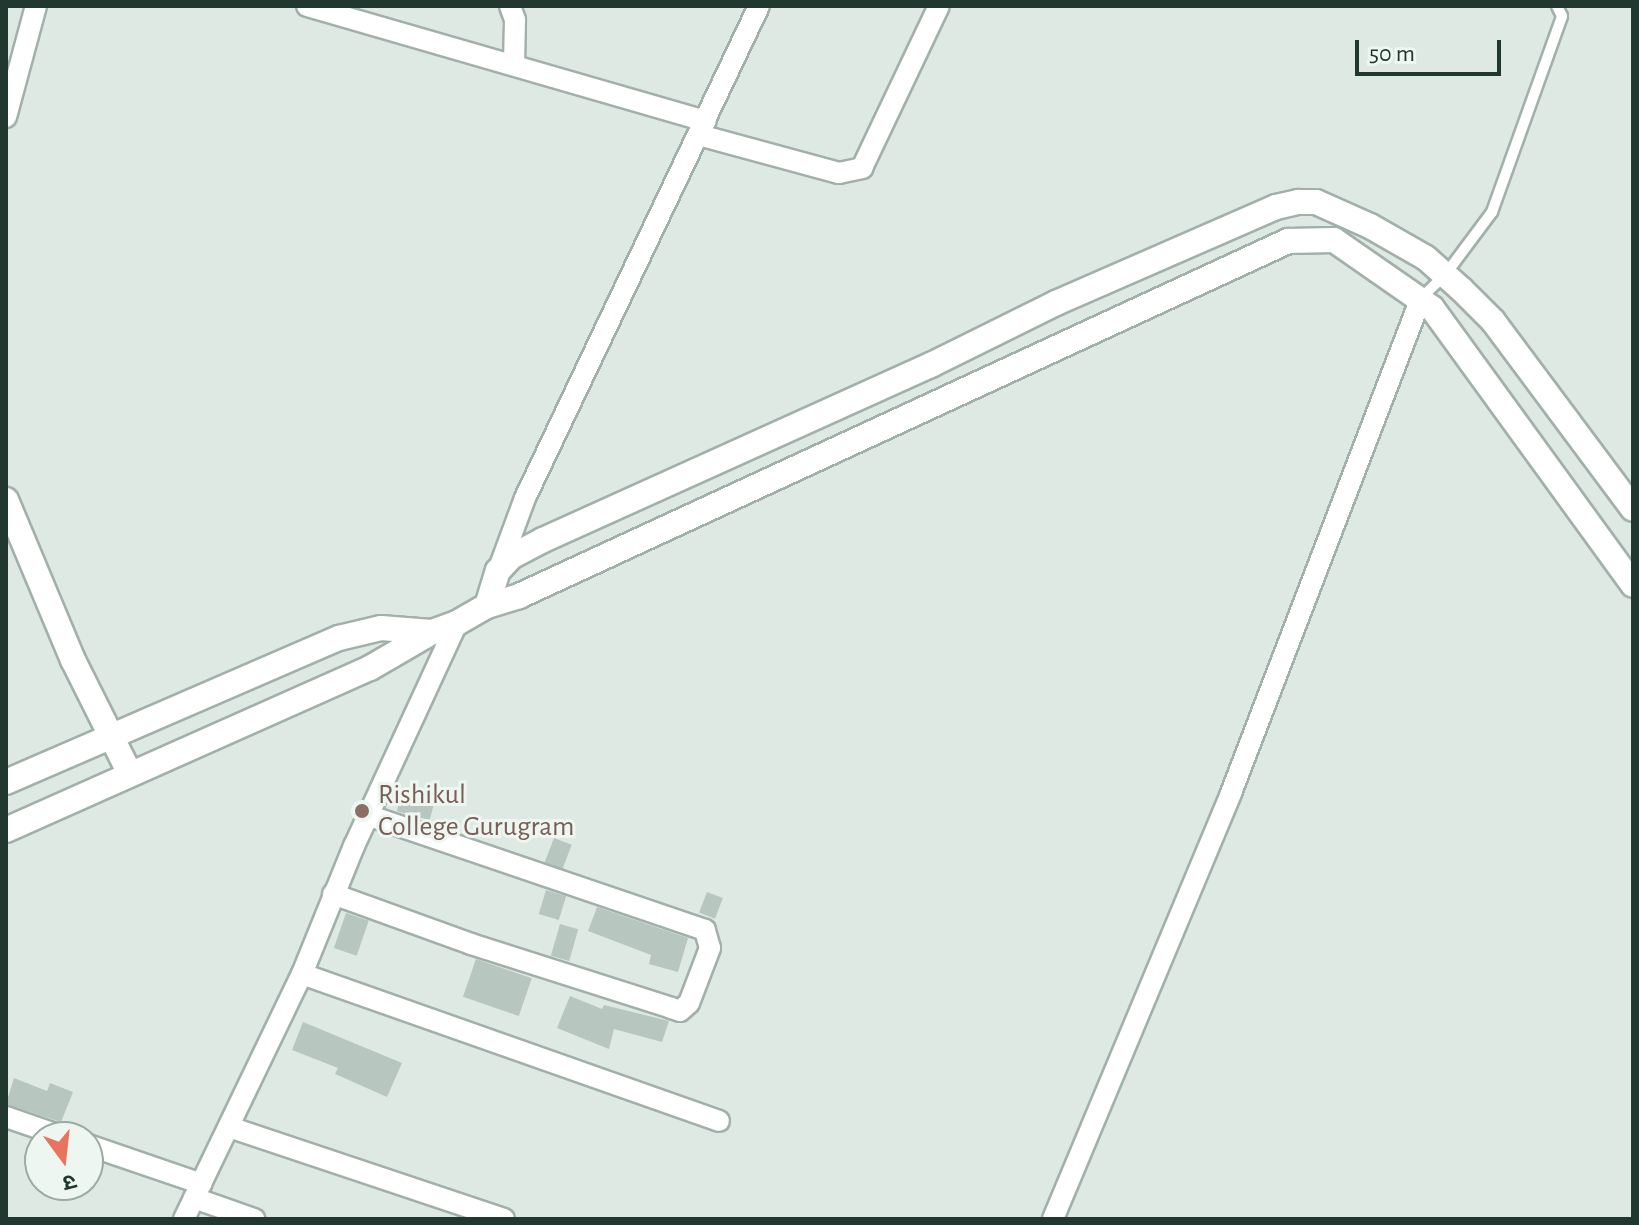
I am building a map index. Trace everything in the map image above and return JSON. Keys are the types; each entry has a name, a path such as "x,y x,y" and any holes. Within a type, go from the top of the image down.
{"street":[{"path":"6,114 36,6"},
{"path":"307,6 514,65 839,173 862,168 939,6"},
{"path":"510,6 515,20 514,65"},
{"path":"487,606 525,498 759,6"},
{"path":"498,571 511,557 543,540 931,365 1056,303 1276,207 1316,202 1426,258 1484,309 1632,506"},
{"path":"6,830 370,668 432,632 457,623 487,606 519,596 1266,248 1299,240 1334,240 1421,298 1463,347 1633,585"},
{"path":"1053,1219 1231,793 1421,298"},
{"path":"6,500 73,660 130,774"},
{"path":"184,1219 302,974 367,815 457,623"},
{"path":"6,782 339,638 381,628 432,632"},
{"path":"333,894 471,944 671,1008 685,1009 689,1003 710,948 705,930 367,815"},
{"path":"302,974 719,1121"},
{"path":"229,1127 504,1219"},
{"path":"104,1152 198,1191 254,1219"}],"lane":[{"path":"1421,298 1445,275 1484,224 1504,183 1562,16 1557,6"}],"building":[{"path":"402,792 435,801 430,820 397,811"},
{"path":"554,838 572,845 562,869 545,862"},
{"path":"546,890 566,896 559,920 539,914"},
{"path":"707,892 723,898 715,919 699,913"},
{"path":"597,907 688,938 678,972 649,964 651,955 588,931"},
{"path":"346,913 369,921 357,956 334,948"},
{"path":"560,924 578,929 569,961 551,956"},
{"path":"476,959 532,978 519,1016 463,997"},
{"path":"570,996 602,1009 604,1005 669,1021 662,1042 614,1029 609,1049 557,1028"},
{"path":"303,1022 402,1063 387,1097 335,1074 338,1068 292,1050"},
{"path":"14,1078 47,1091 50,1083 73,1092 61,1121 6,1104"}],"place":[{"name":"Rishikul College Gurugram","path":"362,811"}]}
